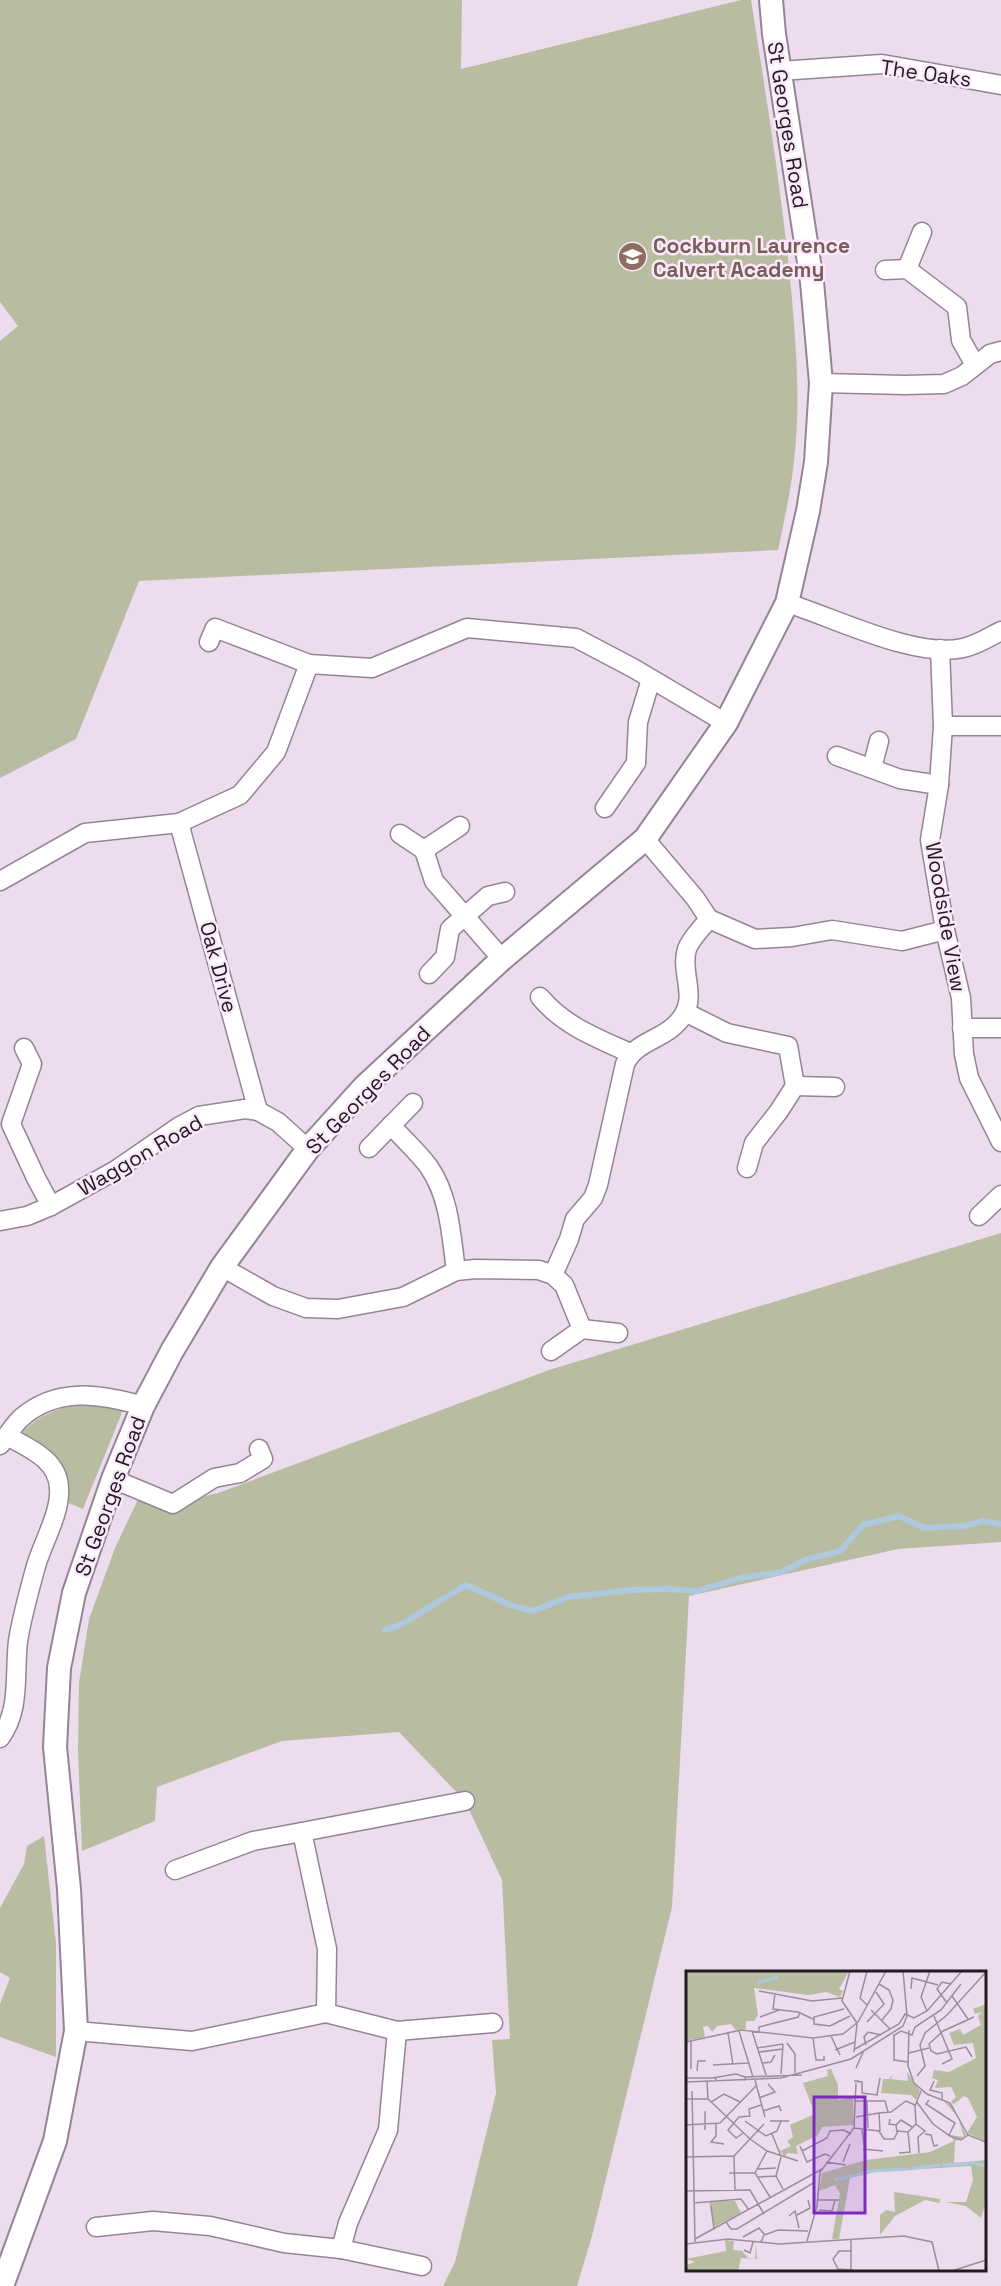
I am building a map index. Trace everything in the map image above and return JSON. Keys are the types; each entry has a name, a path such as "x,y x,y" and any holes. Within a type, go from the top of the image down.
{"street":[{"name":"St Georges Road","path":"2,2286 55,2141 76,2031 69,1888 55,1747 59,1668 74,1593 113,1479 143,1406 172,1351 222,1267 308,1149 365,1086 502,959 645,839 726,723 787,603 808,511 816,462 821,383 812,282 771,0"},
{"name":"The Oaks","path":"780,71 882,64 1001,84"},
{"path":"907,269 922,232"},
{"path":"885,270 907,269 957,307 961,340 975,364"},
{"path":"821,383 944,384 962,376 990,354 1001,351"},
{"path":"787,603 912,647 940,650 963,648 1001,631"},
{"path":"209,642 215,628 309,664 372,668 467,628 576,638 633,668 726,723"},
{"name":"Woodside View","path":"940,650 943,726 939,785 930,840 945,930 961,998 964,1054 969,1078 1001,1142"},
{"path":"0,881 85,833 179,823 240,795 276,752 309,664"},
{"path":"605,808 636,763 638,722 651,679"},
{"path":"943,726 1001,726"},
{"path":"872,768 879,741"},
{"path":"837,756 900,779 939,785"},
{"name":"Oak Drive","path":"179,823 258,1111"},
{"path":"424,849 460,826"},
{"path":"400,834 424,849 434,881 502,959"},
{"path":"645,839 710,919 755,939 792,937 832,930 902,941 945,930"},
{"path":"429,974 445,957 450,929 488,896 505,892"},
{"path":"553,1275 575,1219 593,1198 598,1185 625,1064 630,1053 673,1028 685,1012 689,997 687,949 710,919"},
{"path":"540,997 581,1032 630,1053"},
{"path":"685,1012 727,1034 788,1046 795,1086 754,1143 747,1168"},
{"path":"962,1028 1001,1028"},
{"path":"24,1048 32,1064 11,1124 51,1206"},
{"path":"795,1086 836,1087"},
{"path":"369,1148 413,1102"},
{"name":"Waggon Road","path":"0,1221 27,1216 51,1206 116,1170 180,1126 200,1116 245,1109 258,1111"},
{"path":"258,1111 278,1122 308,1149"},
{"path":"391,1125 428,1166 441,1189 448,1211 456,1271"},
{"path":"979,1216 1001,1195"},
{"path":"222,1267 273,1296 306,1308 338,1309 403,1297 456,1271 539,1270 553,1275 564,1285 582,1329"},
{"path":"551,1351 582,1329 618,1332"},
{"path":"0,1738 9,1725 15,1705 18,1641 26,1600 57,1506 60,1486 54,1470 43,1456 3,1440 19,1420 34,1408 51,1400 71,1395 89,1394 112,1397 143,1406"},
{"path":"113,1479 173,1504 214,1478 240,1473 267,1455"},
{"path":"176,1870 253,1840 465,1801"},
{"path":"302,1832 327,1949 326,2013"},
{"path":"76,2031 192,2041 326,2013 397,2031 493,2024"},
{"path":"341,2249 348,2223 388,2130 397,2031"},
{"path":"96,2228 153,2221 210,2226 284,2243 341,2249 422,2266"}],"green space":[{"path":"0,0 462,0 461,69 741,0 751,0 783,216 796,353 796,440 791,483 778,550 139,581 76,739 0,778 0,341 18,326 0,302"},
{"path":"1001,1233 1001,1542 898,1549 689,1596 672,1907 592,2236 577,2286 443,2286 455,2262 496,2093 492,2040 510,2039 502,1880 465,1801 399,1732 282,1741 157,1787 155,1821 82,1851 78,1751 79,1683 89,1619 115,1548 142,1491 173,1504 218,1493 549,1370"},
{"path":"88,1403 123,1410 83,1509 69,1503 65,1477 57,1460 44,1447 21,1434 43,1416"},
{"path":"44,1836 56,1944 56,2057 0,2037 0,2004 10,1978 0,1972 0,1908 24,1864 27,1846"}],"waterway":[{"path":"385,1630 400,1625 466,1585 513,1606 533,1611 568,1597 631,1590 697,1591 740,1578 782,1572 805,1560 840,1551 863,1525 899,1516 924,1528 964,1526 983,1521 1001,1524"}],"place":[{"name":"Cockburn Laurence Calvert Academy","path":"632,257"}]}
